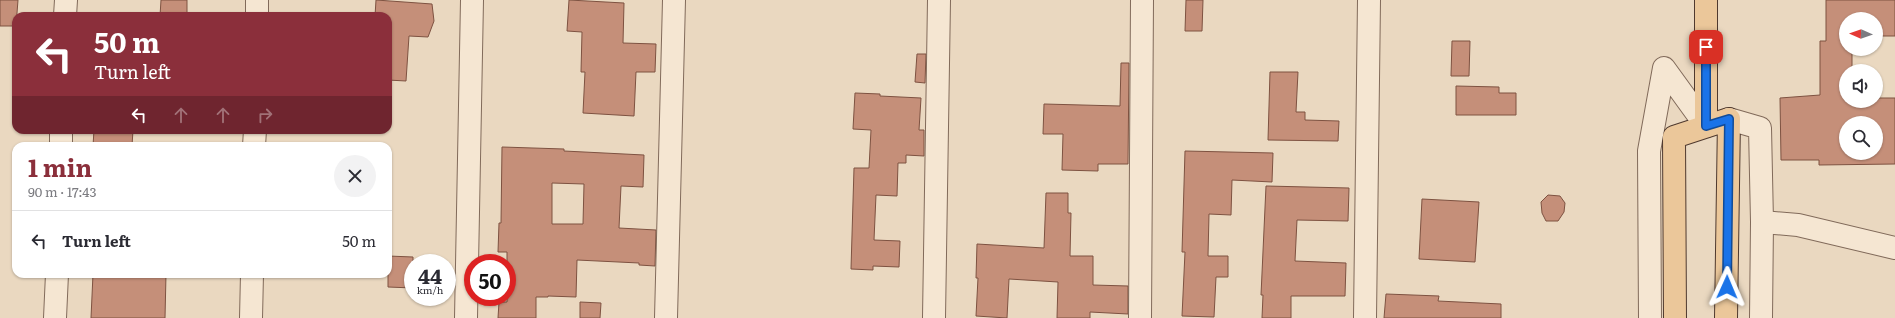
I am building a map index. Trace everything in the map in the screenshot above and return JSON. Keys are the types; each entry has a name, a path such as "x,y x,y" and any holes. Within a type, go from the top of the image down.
{"main road":[{"path":"1706,0 1706,126"},
{"path":"1675,318 1674,137 1729,119 1726,318"}],"street":[{"path":"65,12 66,0"},
{"path":"257,0 257,12"},
{"path":"466,318 472,0"},
{"path":"666,318 674,0"},
{"path":"934,318 939,0"},
{"path":"1140,318 1142,0"},
{"path":"1365,318 1369,0"},
{"path":"1650,318 1649,151 1664,68 1706,126"},
{"path":"1729,119 1760,128 1762,222 1761,318"},
{"path":"1762,222 1798,225 1895,248"},
{"path":"56,318 57,278"},
{"path":"251,318 252,278"}],"building":[{"path":"0,0 18,0 17,12 12,12 12,26 0,26"},
{"path":"161,0 187,0 187,12 160,12"},
{"path":"376,0 432,4 434,21 428,37 409,36 406,81 392,80 392,12 375,12"},
{"path":"569,0 624,3 623,43 656,44 655,72 636,72 634,116 583,113 585,72 581,72 582,32 567,31"},
{"path":"1186,0 1203,0 1202,31 1185,31"},
{"path":"1826,0 1895,0 1895,36 1883,36 1883,12 1839,12 1839,56 1852,56 1852,64 1839,64 1839,108 1883,108 1883,98 1895,98 1895,164 1819,165 1819,160 1781,160 1780,98 1820,95 1820,41 1826,41"},
{"path":"1452,41 1470,41 1469,76 1451,76"},
{"path":"917,54 926,54 925,83 915,82"},
{"path":"1121,63 1129,63 1128,164 1098,164 1098,171 1062,170 1063,134 1043,134 1044,104 1120,106"},
{"path":"1270,72 1298,72 1296,112 1305,112 1305,120 1339,121 1338,141 1268,140"},
{"path":"1456,86 1499,87 1499,93 1516,93 1516,115 1456,115"},
{"path":"855,93 921,98 919,130 924,130 924,156 906,155 906,163 898,163 897,196 876,195 874,240 900,241 899,267 873,266 873,270 851,269 854,168 869,168 871,130 853,129"},
{"path":"94,134 133,134 132,142 93,142"},
{"path":"502,147 564,149 564,151 644,155 643,187 621,186 619,228 656,230 655,266 639,265 639,263 577,260 576,297 536,297 536,318 498,318 499,306 516,306 516,254 498,252 499,223 501,223","holes":["552,183 584,184 583,224 552,224"]},
{"path":"1185,151 1273,153 1272,182 1232,180 1231,215 1209,214 1208,256 1228,256 1228,277 1216,277 1214,317 1182,316 1185,252 1182,252"},
{"path":"1266,186 1349,188 1348,221 1297,220 1295,261 1346,263 1345,296 1291,296 1291,318 1262,318 1263,295 1261,295"},
{"path":"1046,193 1068,193 1068,213 1071,213 1070,256 1093,256 1093,285 1128,286 1128,314 1090,312 1090,318 1057,318 1058,282 1009,279 1007,318 976,316 978,278 976,278 977,244 1044,248"},
{"path":"1548,195 1560,196 1565,203 1564,212 1558,221 1546,221 1542,213 1541,202"},
{"path":"1422,199 1479,202 1475,262 1419,259"},
{"path":"392,256 404,257 404,288 388,287 388,278 392,278"},
{"path":"93,278 166,278 165,318 91,318"},
{"path":"1386,294 1439,296 1438,301 1501,304 1501,318 1384,318"},
{"path":"580,302 601,303 600,318 580,318"}],"route":[{"path":"1706,47 1706,126 1729,119 1727,287"}]}
